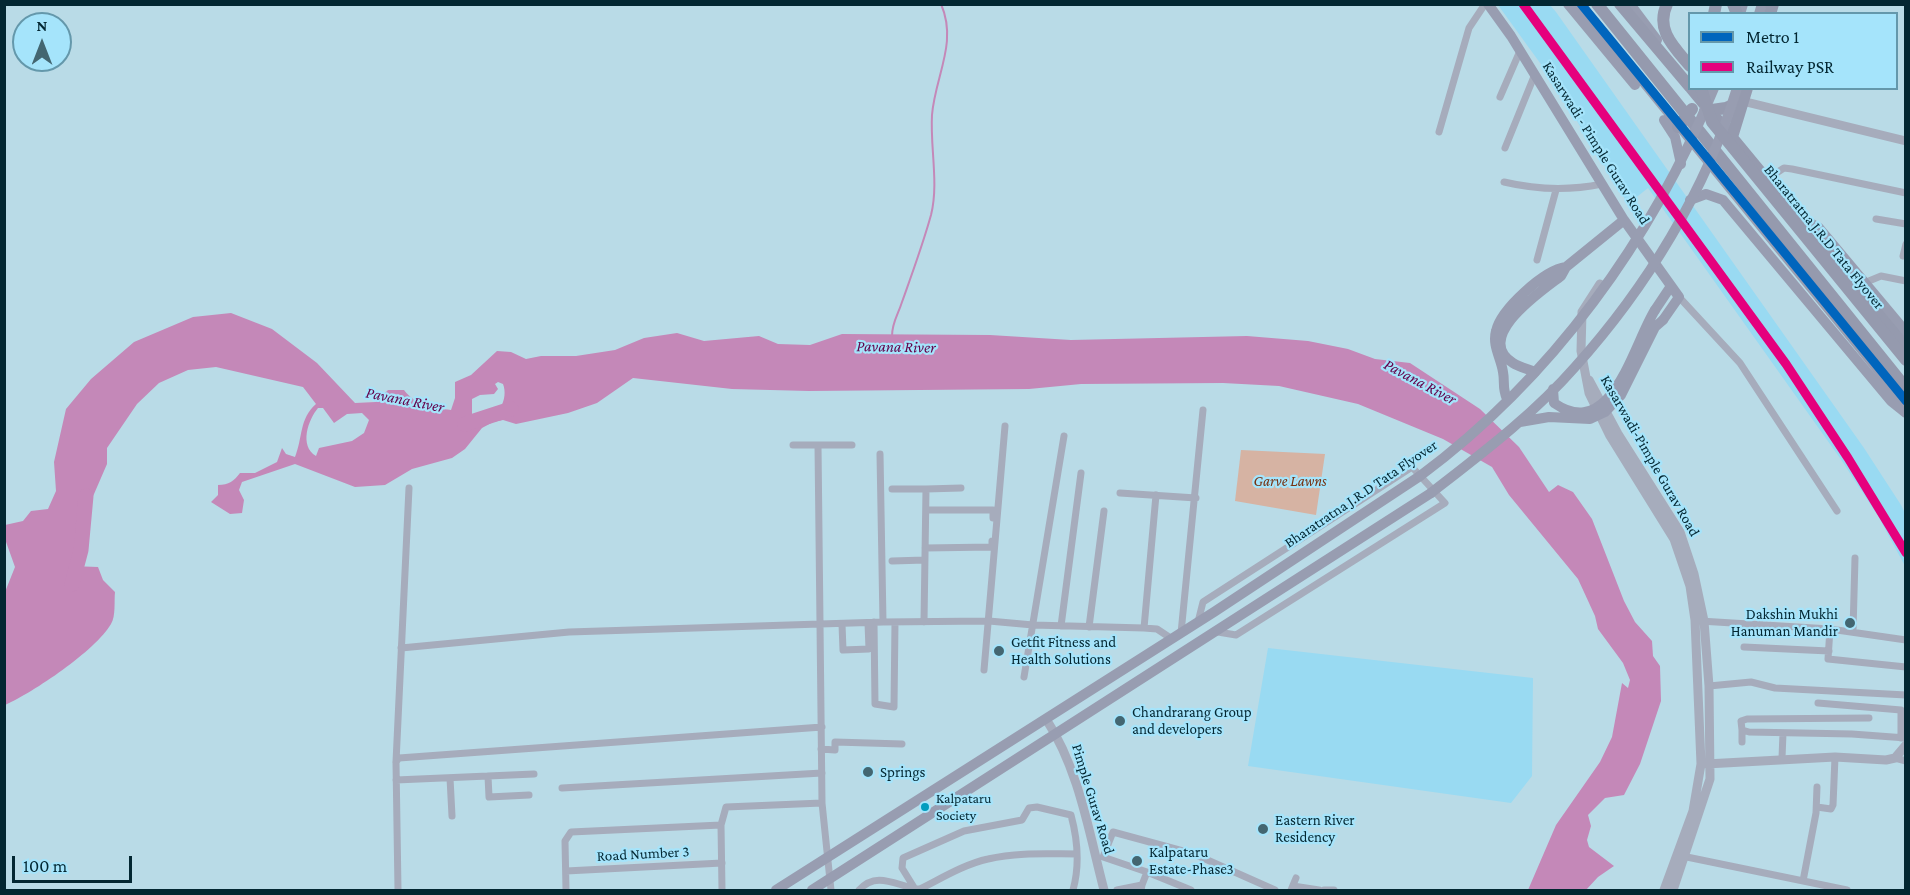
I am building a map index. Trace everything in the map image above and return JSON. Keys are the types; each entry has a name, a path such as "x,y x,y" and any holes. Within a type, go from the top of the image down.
{"highway":[{"path":"1597,4 1678,102 1690,112 1905,387"},
{"path":"1620,4 1688,81"},
{"path":"1667,4 1662,19 1663,30 1688,65"},
{"path":"1678,127 1690,112 1693,90"},
{"path":"1695,90 1709,110 1905,348"},
{"name":"Bharatratna J.R.D Tata Flyover","path":"1695,90 1712,122 1905,360"},
{"path":"1732,137 1746,90"},
{"path":"1690,112 1709,110 1742,101"}],"main road":[{"name":"Kasarwadi - Pimple Gurav Road","path":"1487,4 1535,74 1624,220 1679,297"},
{"path":"1568,4 1668,125 1675,137 1681,164"},
{"path":"1580,4 1905,404"},
{"path":"1630,4 1688,80"},
{"name":"Bharatratna J.R.D Tata Flyover","path":"776,891 1198,622 1420,476 1471,434 1558,348 1623,262 1681,164 1713,90"},
{"path":"812,891 830,885 1056,735 1431,493 1519,423 1553,389 1620,313 1651,267 1690,200 1736,90"},
{"path":"1690,200 1706,194 1723,200 1891,401 1905,413"},
{"path":"1798,216 1819,228 1905,332"},
{"path":"1534,372 1508,359 1503,348 1502,334 1511,318 1561,276 1566,267 1600,242 1624,220"},
{"path":"1507,399 1503,390 1504,373 1495,342 1498,325 1507,310 1531,288 1554,269 1566,267"},
{"path":"1553,389 1554,403 1564,410 1588,412 1601,406 1616,389 1655,310 1671,286"},
{"path":"1519,423 1549,417 1590,419 1605,412 1621,395 1655,327 1663,320 1679,297"}],"street":[{"path":"1439,132 1469,28 1487,4"},
{"path":"1500,97 1520,51"},
{"path":"1505,148 1535,74"},
{"path":"1742,101 1905,141"},
{"path":"1767,179 1784,168 1905,193"},
{"path":"1504,182 1527,188 1556,190 1602,184"},
{"path":"1537,260 1556,190"},
{"path":"1876,219 1905,224"},
{"name":"Kasarwadi-Pimple Gurav Road","path":"1636,235 1582,312 1581,351 1588,378 1589,393 1610,436 1674,540 1690,586 1699,621 1709,686 1706,764"},
{"path":"1905,244 1903,256 1905,256"},
{"path":"1864,283 1870,278 1881,276 1905,281"},
{"path":"1679,297 1740,363 1837,511"},
{"path":"401,648 569,632 871,622 989,621 1033,625 1144,628 1157,629 1176,636 1196,498 1203,410"},
{"path":"984,670 1005,426"},
{"path":"1024,677 1064,436"},
{"path":"793,445 852,445"},
{"path":"818,445 822,803 830,885"},
{"path":"880,454 883,622"},
{"path":"1198,622 1203,602 1412,467 1444,503 1236,635 1218,632"},
{"path":"1061,626 1081,473"},
{"path":"398,891 396,762 409,488"},
{"path":"892,489 961,488"},
{"path":"924,622 926,489"},
{"path":"1120,493 1196,498"},
{"path":"1144,628 1156,495"},
{"path":"925,548 992,547 993,510 926,510"},
{"path":"1089,627 1104,512"},
{"path":"1853,631 1855,558"},
{"path":"892,561 925,560"},
{"path":"1699,621 1830,628 1905,640"},
{"name":"Kasarwadi-Pimple Gurav Road","path":"1699,621 1706,764"},
{"path":"842,624 843,650 865,651 869,650 871,622"},
{"path":"871,622 875,704 894,707 895,622"},
{"path":"1830,628 1828,659 1905,667"},
{"path":"1744,647 1828,651"},
{"path":"1709,686 1760,682 1775,688 1905,695"},
{"path":"1818,703 1900,710 1904,740 1895,758"},
{"name":"Pimple Gurav Road","path":"1046,718 1067,759 1084,811 1104,891"},
{"path":"1742,742 1741,721 1747,719 1869,718"},
{"path":"396,762 399,758 822,727"},
{"path":"1742,730 1852,734 1904,740"},
{"path":"1782,758 1783,733"},
{"path":"821,749 835,750 835,742 902,744"},
{"path":"1817,807 1831,809 1833,805 1835,757"},
{"path":"1673,891 1706,764 1782,758 1835,757 1876,760 1895,758 1905,761"},
{"path":"562,788 822,773"},
{"path":"396,780 534,774"},
{"path":"488,776 489,797 529,795"},
{"path":"450,777 452,816"},
{"path":"1803,881 1817,807 1817,787"},
{"path":"722,891 723,812 729,806 822,803"},
{"path":"921,889 902,868 903,858 964,831 1022,820 1029,808 1037,807 1071,815 1077,836 1079,870 1073,891"},
{"path":"566,891 565,841 571,832 722,825"},
{"path":"1191,891 1147,872 1103,857 1113,832 1194,854 1275,891"},
{"path":"859,891 867,884 884,880 921,889 971,864 989,859 1077,854"},
{"path":"1681,856 1847,891"},
{"path":"1664,891 1681,856"},
{"name":"Road Number 3","path":"566,871 722,863"},
{"path":"1117,891 1141,888 1147,872"},
{"path":"1293,885 1319,891"},
{"path":"1324,891 1334,891"}],"shaded area":[{"path":"1498,5 1550,5 1556,12 1864,448 1901,505 1905,513 1905,566 1878,516 1842,461 1648,188 1628,204 1548,74"},
{"path":"1268,648 1533,678 1532,776 1511,803 1248,766"}],"green space":[{"name":"Garve Lawns","path":"1241,450 1325,454 1316,515 1235,501"}],"water":[{"path":"231,313 272,329 317,363 355,403 376,402 388,390 404,390 419,402 431,407 451,410 455,398 455,382 471,375 497,351 511,352 526,359 541,356 576,356 615,350 644,338 677,333 704,341 759,336 778,344 810,345 842,334 990,335 1071,340 1247,336 1308,341 1348,349 1375,359 1410,363 1480,409 1519,447 1549,492 1558,485 1573,492 1592,519 1624,601 1635,622 1652,641 1653,656 1660,666 1661,701 1640,764 1624,795 1605,798 1588,815 1591,826 1587,840 1589,847 1614,866 1598,877 1586,890 1528,890 1556,825 1600,762 1612,737 1622,683 1628,688 1630,680 1623,663 1598,629 1595,616 1578,579 1509,495 1492,467 1443,439 1358,404 1279,386 1223,383 1081,384 1029,389 809,391 732,389 633,378 597,403 568,413 516,424 503,420 493,422 482,428 465,449 452,458 412,469 385,485 355,487 295,464 242,482 239,490 244,500 242,513 230,514 211,502 218,495 218,485 231,482 240,473 255,473 277,462 282,448 286,454 295,457 304,422 316,404 303,387 216,367 188,370 159,383 137,404 107,448 107,464 78,531 71,566 98,567 103,580 115,592 113,621 92,646 63,670 32,691 5,705 5,592 15,567 5,539 5,525 23,521 31,511 48,509 56,491 54,462 66,409 91,379 134,342 193,317","holes":["498,382 503,384 505,391 498,411 487,419 472,416 472,399 480,395 494,394 498,389 495,384","318,408 323,408 334,423 347,414 362,413 369,420 364,433 352,441 319,448 316,456 308,446 307,433 311,419"]}],"waterway":[{"path":"892,336 894,323 921,248 933,203 932,115 944,60 947,32 946,18 941,4"},
{"name":"Pavana River","path":"465,424 511,409"},
{"name":"Pavana River","path":"72,584 81,550 86,496"}],"metro line":[{"name":"1","path":"1581,4 1906,401"}],"rail line":[{"name":"PSR","path":"1523,4 1786,364 1848,458 1906,553"}],"place":[{"name":"Dakshin Mukhi Hanuman Mandir","path":"1850,623"},
{"name":"Getfit Fitness and Health Solutions","path":"999,651"},
{"name":"Chandrarang Group and developers","path":"1120,721"},
{"name":"Springs","path":"868,772"},
{"name":"Kalpataru Society","path":"925,807"},
{"name":"Eastern River Residency","path":"1263,829"},
{"name":"Kalpataru Estate-Phase3","path":"1137,861"}]}
